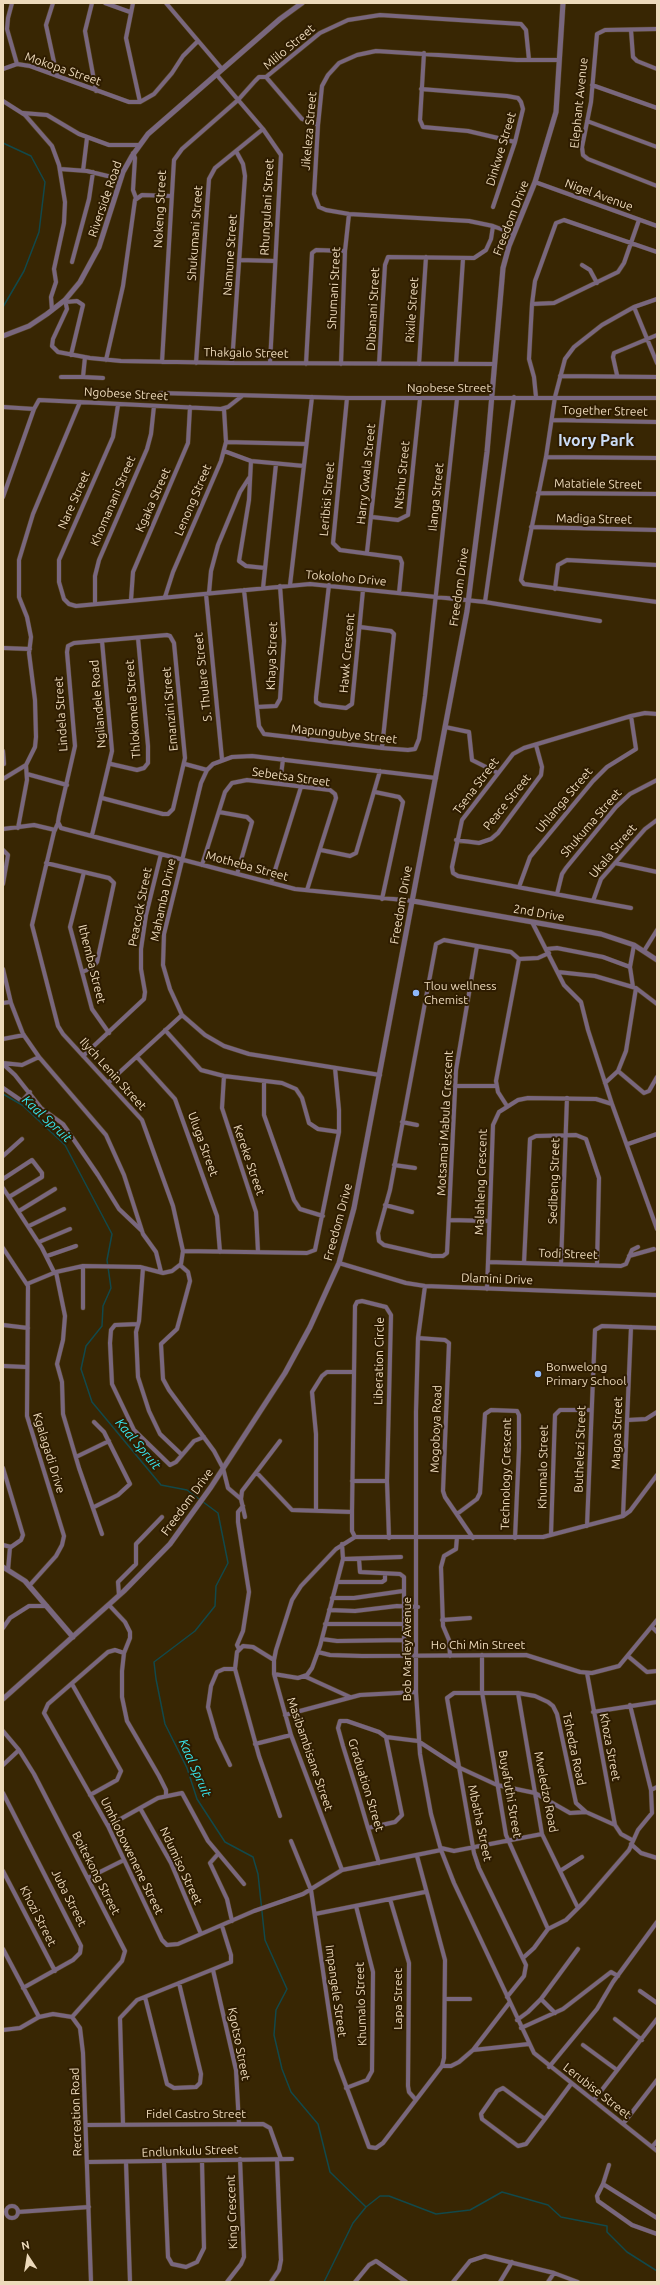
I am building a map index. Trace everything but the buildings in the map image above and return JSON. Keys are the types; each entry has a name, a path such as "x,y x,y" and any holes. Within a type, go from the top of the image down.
{"street":[{"name":"Mokopa Street","path":"12,3 7,29 17,64 57,76 129,102 140,102"},
{"path":"53,3 46,25 57,76"},
{"path":"92,3 85,31 96,91"},
{"path":"105,3 130,12"},
{"path":"133,3 126,38 140,102 154,94 172,73 183,56 198,41"},
{"path":"166,3 222,69"},
{"name":"Riverside Road","path":"3,336 29,326 52,310 66,300 80,282 95,257 120,178 133,153 157,125 302,3"},
{"name":"Freedom Drive","path":"3,1699 119,1595 164,1551 194,1512 285,1373 310,1327 338,1263 354,1208 436,778 468,601 482,492 501,282 506,257 535,182 553,125 560,60 562,3"},
{"name":"Mlilo Street","path":"318,125 302,119 266,77 320,33 348,20 380,15 521,24 526,30 529,60"},
{"name":"Elephant Avenue","path":"657,29 605,30 597,34 592,85 582,148 584,157 657,186"},
{"path":"632,30 633,57 637,61 657,69"},
{"name":"Jikeleza Street","path":"514,234 493,226 469,221 349,214 322,209 315,200 318,125 324,81 339,63 357,55 376,51 529,60 560,60"},
{"path":"424,53 420,120 423,127 468,131 515,142"},
{"path":"3,68 17,64"},
{"name":"Rhungulani Street","path":"216,74 263,128 279,151 281,159 270,363"},
{"name":"Nokeng Street","path":"162,362 172,167 177,154 238,100 258,78 266,77"},
{"path":"592,85 657,108"},
{"name":"Dinkwe Street","path":"421,89 507,96 518,98 521,102 523,109 515,142 493,207"},
{"path":"3,101 23,113 52,146 57,155 65,202 64,223 54,269 56,279 51,297 52,310"},
{"path":"23,113 47,115 87,138 115,146 139,146"},
{"path":"587,121 657,147"},
{"name":"Shukumani Street","path":"196,363 208,179 212,172 263,128"},
{"path":"84,171 87,138"},
{"name":"Namune Street","path":"232,364 245,176 243,164 236,151"},
{"path":"106,360 123,286 136,198 132,190 135,158 133,153"},
{"path":"60,169 92,172 120,178"},
{"path":"72,262 89,200 92,172"},
{"name":"Nigel Avenue","path":"535,182 657,226"},
{"path":"136,198 142,195 171,196"},
{"name":"Shumani Street","path":"340,364 345,251 349,214"},
{"path":"536,397 528,355 532,304 535,281 554,226 558,222 564,220 657,252"},
{"path":"532,304 554,303 618,272 624,263 639,220"},
{"path":"426,257 463,259 474,258 486,250 491,239 493,226"},
{"path":"306,364 312,253 316,250 345,251"},
{"name":"Dibanani Street","path":"379,364 385,265 388,257 426,257"},
{"name":"Rixile Street","path":"419,364 426,257"},
{"path":"456,364 463,259"},
{"path":"240,260 275,261"},
{"path":"582,265 590,270 597,283"},
{"path":"657,299 634,307 597,328 574,347 566,359 555,397 546,457 521,581 524,584 555,589 657,602"},
{"path":"66,300 76,301 83,305 71,355"},
{"name":"Thakgalo Street","path":"66,300 67,309 51,343 55,350 71,355 106,360 232,364 494,364"},
{"path":"634,307 657,363"},
{"path":"617,376 613,356 614,353 657,335"},
{"path":"83,377 85,357"},
{"path":"560,376 657,377"},
{"path":"61,377 103,378"},
{"name":"Ngobese Street","path":"160,393 347,398 657,398"},
{"path":"224,409 242,396"},
{"path":"290,585 312,397"},
{"name":"Leribisi Street","path":"347,398 333,543 340,550 367,552 400,558 402,563 399,593"},
{"name":"Harry Gwala Street","path":"367,552 384,398"},
{"name":"Ntshu Street","path":"372,516 398,520 408,516 420,398"},
{"path":"485,602 514,398"},
{"name":"Ngobese Street","path":"34,409 37,402 44,399 118,405 224,409"},
{"name":"Ilanga Street","path":"435,597 457,399"},
{"path":"18,828 27,774 26,766 35,746 36,737 30,649 32,641 28,621 19,597 19,560 33,514 80,402"},
{"name":"Nare Street","path":"66,603 59,582 59,560 113,437 118,405"},
{"name":"Khomanani Street","path":"95,603 95,576 98,564 147,449 151,434 154,406"},
{"path":"3,407 34,409 3,497"},
{"name":"Kgaka Street","path":"131,600 132,572 188,443 190,407"},
{"name":"Lenong Street","path":"165,597 172,572 224,451 226,442 224,409"},
{"name":"Together Street","path":"552,420 657,422"},
{"path":"226,442 306,444"},
{"path":"224,451 251,461 304,466"},
{"path":"546,457 657,458"},
{"path":"251,461 249,500 239,561 246,566 265,568"},
{"path":"264,588 276,464"},
{"name":"S. Thulare Street","path":"222,759 207,593 218,545 240,492 249,477"},
{"name":"Matatiele Street","path":"538,493 657,494"},
{"name":"Madiga Street","path":"531,528 657,530"},
{"path":"555,589 558,565 567,560 657,565"},
{"name":"Tokoloho Drive","path":"66,603 76,606 290,585 329,585 363,590 485,602 600,621"},
{"name":"Hawk Crescent","path":"329,585 316,697 318,704 346,708 352,704 363,590"},
{"name":"Khaya Street","path":"257,706 273,707 278,705 280,699 284,641 280,586"},
{"name":"Mapungubye Street","path":"244,590 259,726 264,734 408,750 417,747 435,597"},
{"path":"360,627 391,631 394,634 382,748"},
{"name":"Emanzini Street","path":"68,646 74,643 167,635 170,636 174,643 184,764 173,808 168,814 160,814 102,798"},
{"name":"Thlokomela Street","path":"111,764 137,770 144,768 148,763 148,746 138,638"},
{"name":"Ngilandele Road","path":"92,835 111,764 112,746 102,641"},
{"name":"Lindela Street","path":"55,830 59,824 75,746 68,646"},
{"path":"3,648 30,649"},
{"name":"Tsena Street","path":"631,908 454,874 452,867 456,840 464,815 513,754 536,745 631,716 645,713 657,714"},
{"name":"Uhlanga Street","path":"519,887 530,857 593,781 607,768 636,749 631,716"},
{"path":"445,727 469,732 472,760 498,773"},
{"name":"Peace Street","path":"456,840 479,843 491,839 498,833 541,775 542,767 536,745"},
{"path":"3,751 4,764"},
{"path":"184,764 207,770 222,759 244,755 436,778"},
{"path":"280,784 283,759"},
{"path":"3,779 26,766"},
{"name":"Mahamba Drive","path":"207,770 181,859 164,934 162,954 166,980 182,1015 206,1035 234,1050 380,1075"},
{"path":"321,850 350,856 356,853 380,771"},
{"path":"27,774 67,785"},
{"name":"Sebetsa Street","path":"202,865 225,792 232,783 247,780 330,790 335,794 336,798 321,850 307,890"},
{"name":"Shukuma Street","path":"557,894 562,874 566,868 616,807 630,794 657,780"},
{"path":"271,883 301,787"},
{"path":"375,792 399,797 403,802 382,899"},
{"path":"219,812 247,817 252,822 237,874"},
{"name":"Ukala Street","path":"593,901 598,883 649,825 657,820"},
{"name":"Motheba Street","path":"59,824 66,830 92,835 271,883 307,890 412,901"},
{"path":"3,829 34,825 55,830"},
{"name":"Ilych Lenin Street","path":"55,830 32,922 32,930 59,1028 138,1115 144,1125 174,1212 184,1251"},
{"path":"3,850 7,852 8,855 3,884"},
{"name":"Peacock Street","path":"83,1056 141,1003 145,996 141,949 146,914 161,854"},
{"path":"46,863 110,879 115,886 97,962 92,968 82,972"},
{"path":"615,863 657,872"},
{"name":"Ithemba Street","path":"84,872 70,925 93,1012 109,1033"},
{"name":"2nd Drive","path":"412,901 601,934 634,945 657,960"},
{"path":"532,922 566,987 581,1002 588,1030 612,1104 628,1144 657,1229"},
{"path":"644,951 657,930"},
{"name":"Motsamai Mabula Crescent","path":"444,940 477,946 458,1056 455,1086 450,1220 446,1254 438,1257 384,1245 379,1241 378,1232 386,1205 436,944 444,940"},
{"path":"605,1083 618,1071 626,1051 634,987 630,967 634,945"},
{"path":"477,946 511,952 519,959 538,958 548,951 557,948 603,957 630,967"},
{"path":"507,1106 496,1086 519,959"},
{"path":"3,969 10,1002 24,1035 39,1057 106,1135 124,1175 141,1230"},
{"path":"558,972 595,976 634,987 657,1004"},
{"path":"3,1003 10,1002"},
{"path":"109,1082 182,1015"},
{"path":"165,1030 200,1069 224,1076 282,1083 296,1089 302,1098 309,1124 318,1129 339,1132"},
{"path":"3,1039 24,1035"},
{"path":"3,1064 22,1065 39,1057"},
{"name":"Uluga Street","path":"137,1057 176,1101 217,1216 220,1252"},
{"path":"3,1064 15,1075 46,1112 65,1127 98,1174 118,1209 141,1230 156,1252 161,1272"},
{"path":"3,1248 27,1284 55,1272 83,1266 143,1268 161,1272 174,1271 180,1265 184,1251 314,1251 323,1216 339,1132 340,1110 335,1068"},
{"path":"618,1071 644,1093 649,1091 657,1077"},
{"name":"Kereke Street","path":"224,1076 221,1106 256,1212 258,1252"},
{"path":"264,1081 264,1115 294,1200 300,1209 323,1216"},
{"path":"455,1086 496,1086"},
{"path":"3,1088 22,1101 30,1092"},
{"name":"Malahleng Crescent","path":"487,1289 493,1124 497,1115 507,1106 525,1098 596,1099 612,1104"},
{"name":"Sedibeng Street","path":"561,1264 567,1098"},
{"path":"402,1122 417,1125"},
{"path":"628,1144 657,1134"},
{"path":"524,1263 530,1140 536,1136 566,1136 585,1138 599,1175 597,1265"},
{"path":"4,1154 22,1139"},
{"path":"3,1179 32,1160 42,1173 42,1177 9,1197"},
{"path":"394,1165 415,1168"},
{"path":"3,1188 29,1226 55,1272 66,1319 58,1366 62,1382 64,1416 102,1534"},
{"path":"19,1211 55,1189"},
{"path":"386,1205 412,1212"},
{"path":"29,1226 64,1209"},
{"path":"450,1220 489,1221"},
{"path":"38,1242 70,1229"},
{"path":"46,1256 76,1246"},
{"name":"Todi Street","path":"488,1262 623,1266 632,1250 638,1247"},
{"path":"629,1256 654,1249"},
{"name":"Dlamini Drive","path":"338,1263 397,1280 425,1286 657,1295"},
{"path":"180,1265 188,1272 190,1281 177,1329 162,1342 161,1361 166,1385 204,1437 224,1468 228,1488 242,1499"},
{"path":"83,1266 83,1308"},
{"path":"143,1268 136,1341 137,1373 141,1390 160,1434 182,1455"},
{"name":"Kgalagadi Drive","path":"27,1284 27,1416 64,1536 62,1545 56,1556 29,1586"},
{"name":"Bob Marley Avenue","path":"425,1286 418,1338 416,1412 418,1607 416,1692 418,1741 426,1792 441,1849 462,1900 517,2020"},
{"name":"Liberation Circle","path":"355,1537 352,1531 352,1481 356,1304 362,1301 386,1307 391,1315 387,1481 390,1538"},
{"path":"138,1324 117,1324 112,1328 110,1366 114,1389 125,1415 139,1437 170,1465 176,1462 194,1440 204,1437"},
{"path":"3,1325 28,1328"},
{"name":"Buthelezi Street","path":"587,1526 594,1333 599,1326 631,1327"},
{"path":"631,1327 657,1328"},
{"name":"Magoa Street","path":"623,1516 631,1327"},
{"name":"Mogoboya Road","path":"418,1338 443,1339 449,1343 443,1491 473,1538"},
{"path":"3,1366 26,1367"},
{"path":"316,1511 316,1434 312,1392 326,1372 354,1372"},
{"name":"Technology Crescent","path":"457,1514 477,1499 480,1493 485,1414 492,1410 517,1411 519,1448 515,1538"},
{"name":"Khumalo Street","path":"552,1534 555,1415 560,1410 591,1410"},
{"path":"628,1420 646,1419 657,1412"},
{"path":"94,1422 102,1429 109,1441 130,1485 114,1498 94,1507"},
{"path":"76,1457 109,1441"},
{"path":"246,1517 243,1506 242,1491 280,1441"},
{"path":"3,1468 21,1526 22,1540 10,1547 3,1545"},
{"path":"257,1473 290,1509 352,1512"},
{"path":"623,1516 630,1511 657,1476"},
{"path":"352,1481 387,1481"},
{"path":"243,1506 238,1512 238,1522 249,1592 243,1631 237,1645 239,1649 235,1669 255,1744 280,1816"},
{"name":"Masibambisane Street","path":"342,1870 291,1735 274,1674 274,1660 289,1609 296,1593 324,1561 342,1544 355,1537 515,1538 552,1534 623,1516"},
{"path":"119,1595 118,1582 136,1564 136,1544 162,1517"},
{"path":"450,1656 449,1640 444,1632 442,1620 442,1562 444,1556 456,1549 457,1537"},
{"path":"274,1674 296,1678 304,1676 312,1668 322,1639 343,1559 342,1544"},
{"path":"8,1570 10,1547"},
{"path":"343,1559 401,1557"},
{"path":"359,1558 360,1572 403,1575 405,1624 404,1655"},
{"path":"3,1567 29,1586 73,1637"},
{"path":"336,1582 382,1582 385,1580 386,1574"},
{"path":"332,1598 351,1598 403,1591"},
{"path":"108,1605 129,1628 130,1638 124,1653 122,1693 127,1721 161,1780 166,1790 166,1795"},
{"path":"3,1628 10,1618 29,1606 47,1606"},
{"path":"329,1610 355,1611 404,1606 418,1607"},
{"path":"442,1620 470,1618"},
{"name":"Ho Chi Min Street","path":"318,1652 337,1656 534,1656 587,1673 615,1668 629,1657 657,1620"},
{"path":"325,1624 357,1626 405,1624"},
{"path":"652,1627 657,1632"},
{"path":"322,1639 337,1641 405,1640"},
{"path":"239,1649 250,1646 274,1660"},
{"name":"Umhlobowenene Street","path":"124,1653 109,1651 48,1704 44,1713 108,1826 164,1943 172,1946 222,1926 254,1911 311,1890 342,1870"},
{"name":"Buyafuthi Street","path":"482,1655 482,1692 507,1842 548,1929"},
{"path":"629,1657 647,1672 657,1671"},
{"path":"230,1765 217,1738 208,1706 211,1686 218,1672 224,1669 235,1669"},
{"name":"Khoza Street","path":"587,1673 615,1825"},
{"path":"304,1676 350,1698"},
{"path":"72,1684 120,1771 116,1780 90,1795"},
{"path":"285,1715 375,1693 416,1692"},
{"name":"Tshedza Road","path":"482,1692 518,1693 542,1699 555,1709 574,1798 579,1808 586,1812"},
{"name":"Mbatha Street","path":"482,1692 454,1693 447,1698 472,1848 482,1876 523,1958 526,1968 524,1976 507,1997"},
{"name":"Mveledzo Road","path":"518,1693 542,1834 578,1908"},
{"path":"593,1712 630,1705 657,1702"},
{"path":"523,1958 534,1948 548,1929 566,1920 578,1908 632,1842 652,1813 651,1790 630,1705"},
{"name":"Graduation Street","path":"379,1863 338,1728 338,1722 347,1721 379,1732 386,1738"},
{"name":"Boitekong Street","path":"3,1731 19,1750 34,1774 125,1948 125,1956 72,2017"},
{"path":"255,1744 291,1735"},
{"path":"368,1828 395,1822 402,1815 386,1738 418,1741 458,1767 497,1785 535,1793 566,1811 575,1813 586,1812 615,1825 621,1834 632,1842 641,1853 657,1858"},
{"path":"3,1765 19,1750"},
{"path":"651,1790 657,1787"},
{"path":"108,1826 158,1798 179,1792 183,1794 205,1836 218,1854 244,1884"},
{"name":"Juba Street","path":"3,1793 80,1943 81,1950 78,1956 55,1971 23,1988"},
{"name":"Ndumiso Street","path":"140,1808 171,1863 201,1934"},
{"path":"342,1870 417,1856 441,1849 451,1851 472,1848 542,1834"},
{"name":"Impangele Street","path":"291,1841 311,1890 333,2045 346,2088 367,2143 372,2148 380,2146 416,2100"},
{"path":"218,1854 210,1863 227,1899 232,1921"},
{"path":"416,2100 442,2066 444,2058 445,1999 444,1954 425,1892 417,1856"},
{"path":"560,1871 582,1857"},
{"path":"88,1878 124,1860"},
{"name":"Khozi Street","path":"3,1870 55,1971"},
{"path":"315,1914 425,1892"},
{"name":"Lapa Street","path":"390,1899 409,1964 408,2086 409,2092 416,2100"},
{"name":"Khumalo Street","path":"346,2088 367,2080 372,2071 373,1972 356,1906"},
{"path":"549,2066 597,2009 618,1976 657,1922"},
{"path":"123,2124 120,2020 134,2002 229,1964 232,1960 222,1926"},
{"path":"3,1949 39,2018"},
{"path":"517,2020 528,2012 541,1998 578,1949"},
{"name":"Kgotso Street","path":"213,1970 236,2070 239,2124"},
{"path":"521,2028 555,2013 609,1973 612,1972 618,1976"},
{"path":"145,1997 167,2084 174,2088 196,2087 200,2083 201,2074 179,1983"},
{"path":"640,1991 657,2003"},
{"path":"541,1998 555,2013"},
{"path":"445,1999 470,1999"},
{"path":"442,2066 455,2065 473,2050 510,2002"},
{"path":"3,2030 20,2028 39,2018 53,2014 72,2017"},
{"name":"Recreation Road","path":"72,2017 79,2025 82,2038 88,2162 91,2282"},
{"path":"594,2100 657,2019"},
{"name":"Lerubise Street","path":"517,2020 538,2058 657,2150"},
{"path":"615,2020 642,2040"},
{"path":"473,2050 529,2044"},
{"path":"583,2045 617,2070"},
{"path":"623,2124 657,2080"},
{"path":"545,2119 503,2088 497,2091 481,2114 482,2120 518,2146 526,2144 545,2119 571,2084"},
{"name":"Fidel Castro Street","path":"86,2125 263,2124 268,2126 278,2147 279,2159"},
{"path":"652,2147 657,2141"},
{"name":"King Crescent","path":"227,2282 241,2264 244,2257 240,2159"},
{"path":"271,2282 279,2270 281,2260 279,2159"},
{"name":"Endlunkulu Street","path":"88,2162 292,2159"},
{"path":"164,2162 168,2257 170,2263 186,2267 197,2262 205,2245 202,2161"},
{"path":"126,2162 130,2282"},
{"path":"609,2165 603,2184 597,2196 598,2201 632,2225 657,2234"},
{"path":"603,2184 657,2218"},
{"path":"12,2206 16,2208 18,2212 17,2216 13,2218 8,2216 5,2212 12,2206"},
{"path":"18,2212 89,2207"},
{"path":"453,2282 470,2261 475,2258 485,2256 554,2273 578,2282"},
{"path":"355,2282 369,2265 376,2261 406,2282"},
{"path":"500,2282 512,2262"},
{"path":"548,2282 554,2273"}],"waterway":[{"name":"Kaal Spruit","path":"3,143 31,156 45,182 39,232 24,271 3,307"},
{"name":"Kaal Spruit","path":"3,1094 22,1105 65,1145 112,1234 107,1260 111,1288 103,1306 102,1326 86,1346 81,1369 92,1402 161,1485 187,1490 218,1513 228,1563 216,1586 215,1606 195,1631 154,1662 156,1679 165,1724 187,1768 197,1799 225,1842 253,1857 258,1874 265,1940 287,1989 276,2010 274,2035 282,2069 291,2092 318,2124 330,2172 366,2207 380,2196 389,2196 436,2214 470,2210 502,2192 548,2205 561,2217 607,2226 607,2232 627,2252 657,2271"},
{"path":"324,2282 353,2223 366,2207"}],"place":[{"name":"Tlou wellness Chemist","path":"416,993"},
{"name":"Bonwelong Primary School","path":"538,1374"}],"district":[{"name":"Ivory Park","path":"596,441"}]}
